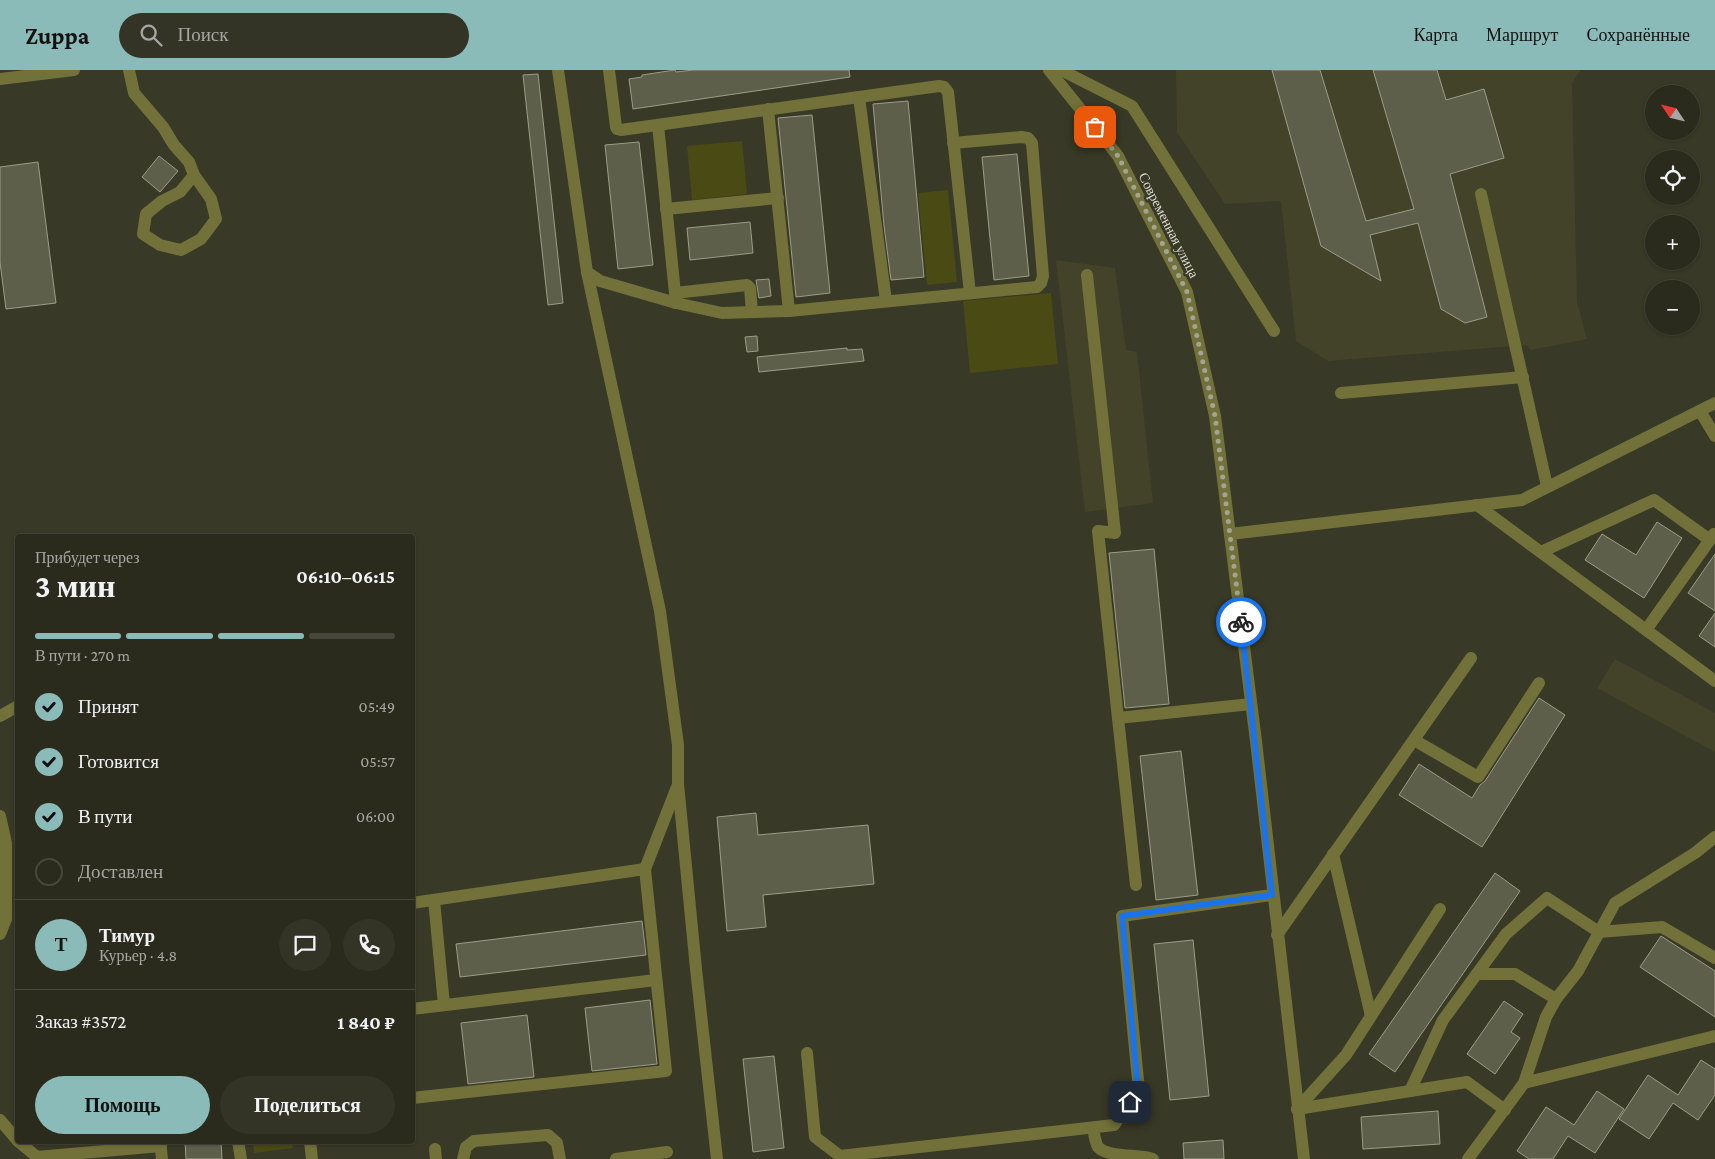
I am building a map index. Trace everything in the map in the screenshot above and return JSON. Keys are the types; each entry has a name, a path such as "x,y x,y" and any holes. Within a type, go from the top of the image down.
{"street":[{"path":"0,79 74,70"},
{"path":"128,70 134,93 189,162 194,175 211,199 216,219 201,239 181,250 160,245 143,234 146,214 162,200 180,192 194,175"},
{"path":"558,70 587,272 660,611 678,745 678,784 717,1159"},
{"path":"609,70 618,129 939,86 944,87 948,92 970,293"},
{"name":"Современная улица","path":"1049,70 1118,156 1187,292 1215,416 1304,1159"},
{"path":"1061,70 1132,106 1274,331"},
{"path":"859,97 886,301"},
{"path":"768,110 789,311"},
{"path":"658,125 676,298"},
{"path":"587,272 600,281 676,298 722,313 789,311 1037,287 1043,276 1032,143 1028,138 1021,137 953,143"},
{"path":"1481,194 1547,486"},
{"path":"666,209 778,198"},
{"path":"1086,275 1115,532 1098,531 1136,885"},
{"path":"676,298 746,285 750,288 752,312"},
{"path":"1341,393 1523,376"},
{"path":"1230,534 1522,500 1715,403"},
{"path":"1700,411 1715,436"},
{"path":"1541,552 1654,500 1713,536 1646,630"},
{"path":"1477,505 1715,681"},
{"path":"1277,935 1471,658"},
{"path":"1414,740 1478,777 1539,683"},
{"path":"1118,718 1251,704"},
{"path":"0,716 15,708"},
{"path":"415,1098 666,1071 645,869 678,784"},
{"path":"0,816 6,842 3,919 0,934"},
{"path":"1468,1159 1524,1083 1546,1018 1556,999 1578,971 1615,903 1695,853 1715,837"},
{"path":"1334,854 1371,1016"},
{"path":"415,903 645,869"},
{"path":"807,1053 815,1137 840,1156 1114,1125 1138,1090 1122,916 1272,895"},
{"path":"1410,1091 1443,1020 1506,934 1547,898 1599,932 1662,927 1715,958"},
{"path":"434,900 444,1005"},
{"path":"1298,1109 1346,1055 1440,909"},
{"path":"1477,974 1515,974 1556,999"},
{"path":"415,1009 656,980"},
{"path":"1524,1083 1715,1036"},
{"path":"1298,1109 1467,1082 1505,1110"},
{"path":"0,1120 15,1138"},
{"path":"1093,1128 1097,1146 1102,1150 1110,1153 1154,1159"},
{"path":"463,1159 466,1147 474,1141 548,1135 557,1143 560,1159"},
{"path":"21,1144 37,1158 118,1154 161,1144 162,1159"},
{"path":"238,1144 241,1159"},
{"path":"310,1144 312,1159"},
{"path":"616,1159 668,1152"}],"shaded area":[{"path":"1176,70 1581,70 1572,83 1577,302 1587,339 1531,350 1526,345 1328,361 1296,341 1281,201 1225,204 1177,132"},
{"path":"742,141 747,194 692,200 687,146"},
{"path":"948,190 957,282 927,285 918,193"},
{"path":"1056,260 1115,268 1126,350 1137,352 1153,503 1085,512"},
{"path":"1051,293 1058,364 970,373 963,301"},
{"path":"1615,659 1715,713 1715,752 1597,688"},
{"path":"253,1144 292,1144 293,1148 254,1153"}],"building":[{"path":"675,70 676,72 693,70 849,70 850,77 633,109 629,79"},
{"path":"1272,70 1320,70 1366,221 1414,209 1373,70 1437,70 1446,100 1484,89 1504,158 1450,174 1487,317 1465,323 1441,309 1418,223 1370,235 1381,281 1321,246"},
{"path":"538,74 563,303 548,305 523,75"},
{"path":"908,101 924,277 891,280 873,104"},
{"path":"812,115 830,293 796,297 778,118"},
{"path":"639,142 653,265 618,269 605,145"},
{"path":"1017,154 1029,276 994,280 982,157"},
{"path":"159,156 178,171 160,192 142,177"},
{"path":"38,162 56,303 6,309 0,262 0,167"},
{"path":"750,222 753,253 690,260 687,228"},
{"path":"769,279 771,296 759,298 756,280"},
{"path":"757,336 758,351 747,352 745,337"},
{"path":"847,348 847,350 862,349 864,361 759,372 757,357"},
{"path":"1657,522 1682,538 1644,598 1585,560 1602,534 1636,555"},
{"path":"1154,549 1169,704 1125,708 1109,553"},
{"path":"1715,554 1715,611 1688,593"},
{"path":"1715,613 1715,647 1699,636"},
{"path":"1539,698 1565,715 1482,847 1399,795 1419,764 1472,798"},
{"path":"1181,751 1198,895 1156,900 1140,756"},
{"path":"756,813 758,835 868,825 874,884 763,895 766,927 727,931 717,817"},
{"path":"1495,873 1520,891 1395,1072 1369,1054"},
{"path":"642,921 646,955 460,977 456,944"},
{"path":"1661,936 1715,971 1715,1017 1640,967"},
{"path":"1193,940 1209,1096 1170,1100 1154,944"},
{"path":"650,1000 657,1064 592,1071 585,1008"},
{"path":"1504,1001 1523,1014 1511,1032 1520,1038 1495,1074 1467,1054"},
{"path":"527,1015 534,1077 468,1084 461,1023"},
{"path":"774,1056 784,1148 753,1152 743,1059"},
{"path":"1701,1060 1715,1069 1715,1095 1698,1120 1673,1103 1649,1139 1619,1119 1648,1075 1678,1095"},
{"path":"1597,1091 1624,1109 1595,1153 1568,1136 1553,1159 1529,1159 1517,1151 1546,1107 1574,1125"},
{"path":"1438,1111 1440,1144 1363,1149 1361,1117"},
{"path":"1223,1140 1224,1159 1184,1159 1183,1143"},
{"path":"185,1144 221,1144 222,1159 186,1159"}],"way so far":[{"path":"1095,127 1118,156 1187,292 1215,416 1241,622"}],"route":[{"path":"1130,1102 1138,1090 1122,916 1272,895 1241,622"}]}
